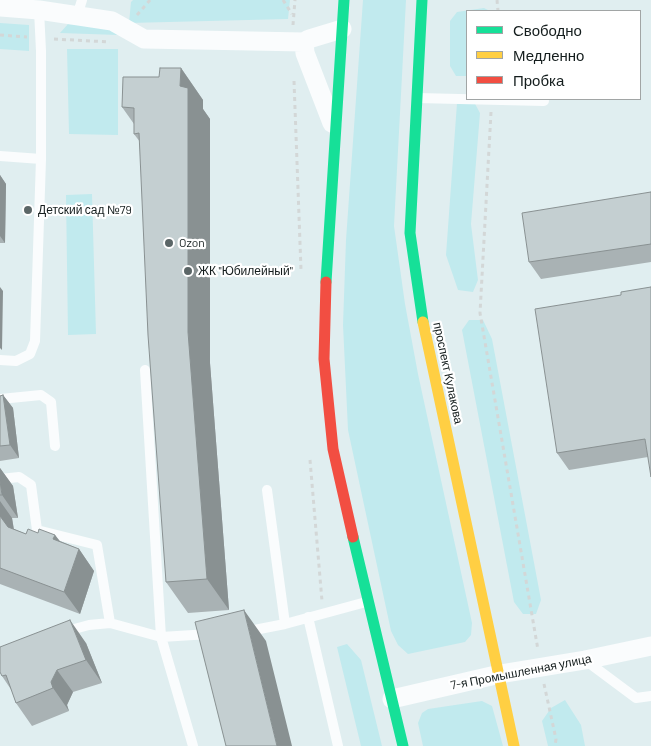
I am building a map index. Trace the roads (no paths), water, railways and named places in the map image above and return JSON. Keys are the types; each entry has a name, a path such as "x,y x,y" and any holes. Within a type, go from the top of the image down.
{"main road":[{"path":"344,0 326,262 324,359 333,449 367,602 403,746"},
{"name":"проспект Кулакова","path":"422,0 410,233 420,306 514,746"}],"street":[{"path":"0,8 39,10 79,8 112,21 144,39 304,42 308,39 342,29"},
{"path":"304,42 305,53 335,132"},
{"name":"7-я Промышленная улица","path":"392,699 500,674 585,660 651,646"}],"lane":[{"path":"0,360 16,361 30,354 35,342 41,159 39,10"},
{"path":"417,98 466,99"},
{"path":"492,100 544,101"},
{"path":"0,156 41,159"},
{"path":"145,370 161,637 193,746"},
{"path":"0,399 41,395 51,402 55,446"},
{"path":"0,479 19,477 31,485 37,530 97,544 110,623"},
{"path":"267,490 285,624"},
{"path":"238,633 285,624 367,602"},
{"path":"308,617 338,746"},
{"path":"53,635 89,625 110,623 161,637 218,634"},
{"path":"585,660 636,698 651,696"}],"place":[{"name":"Детский сад №79","path":"28,210"},
{"name":"Ozon","path":"169,243"},
{"name":"ЖК \"Юбилейный\"","path":"188,271"}]}
